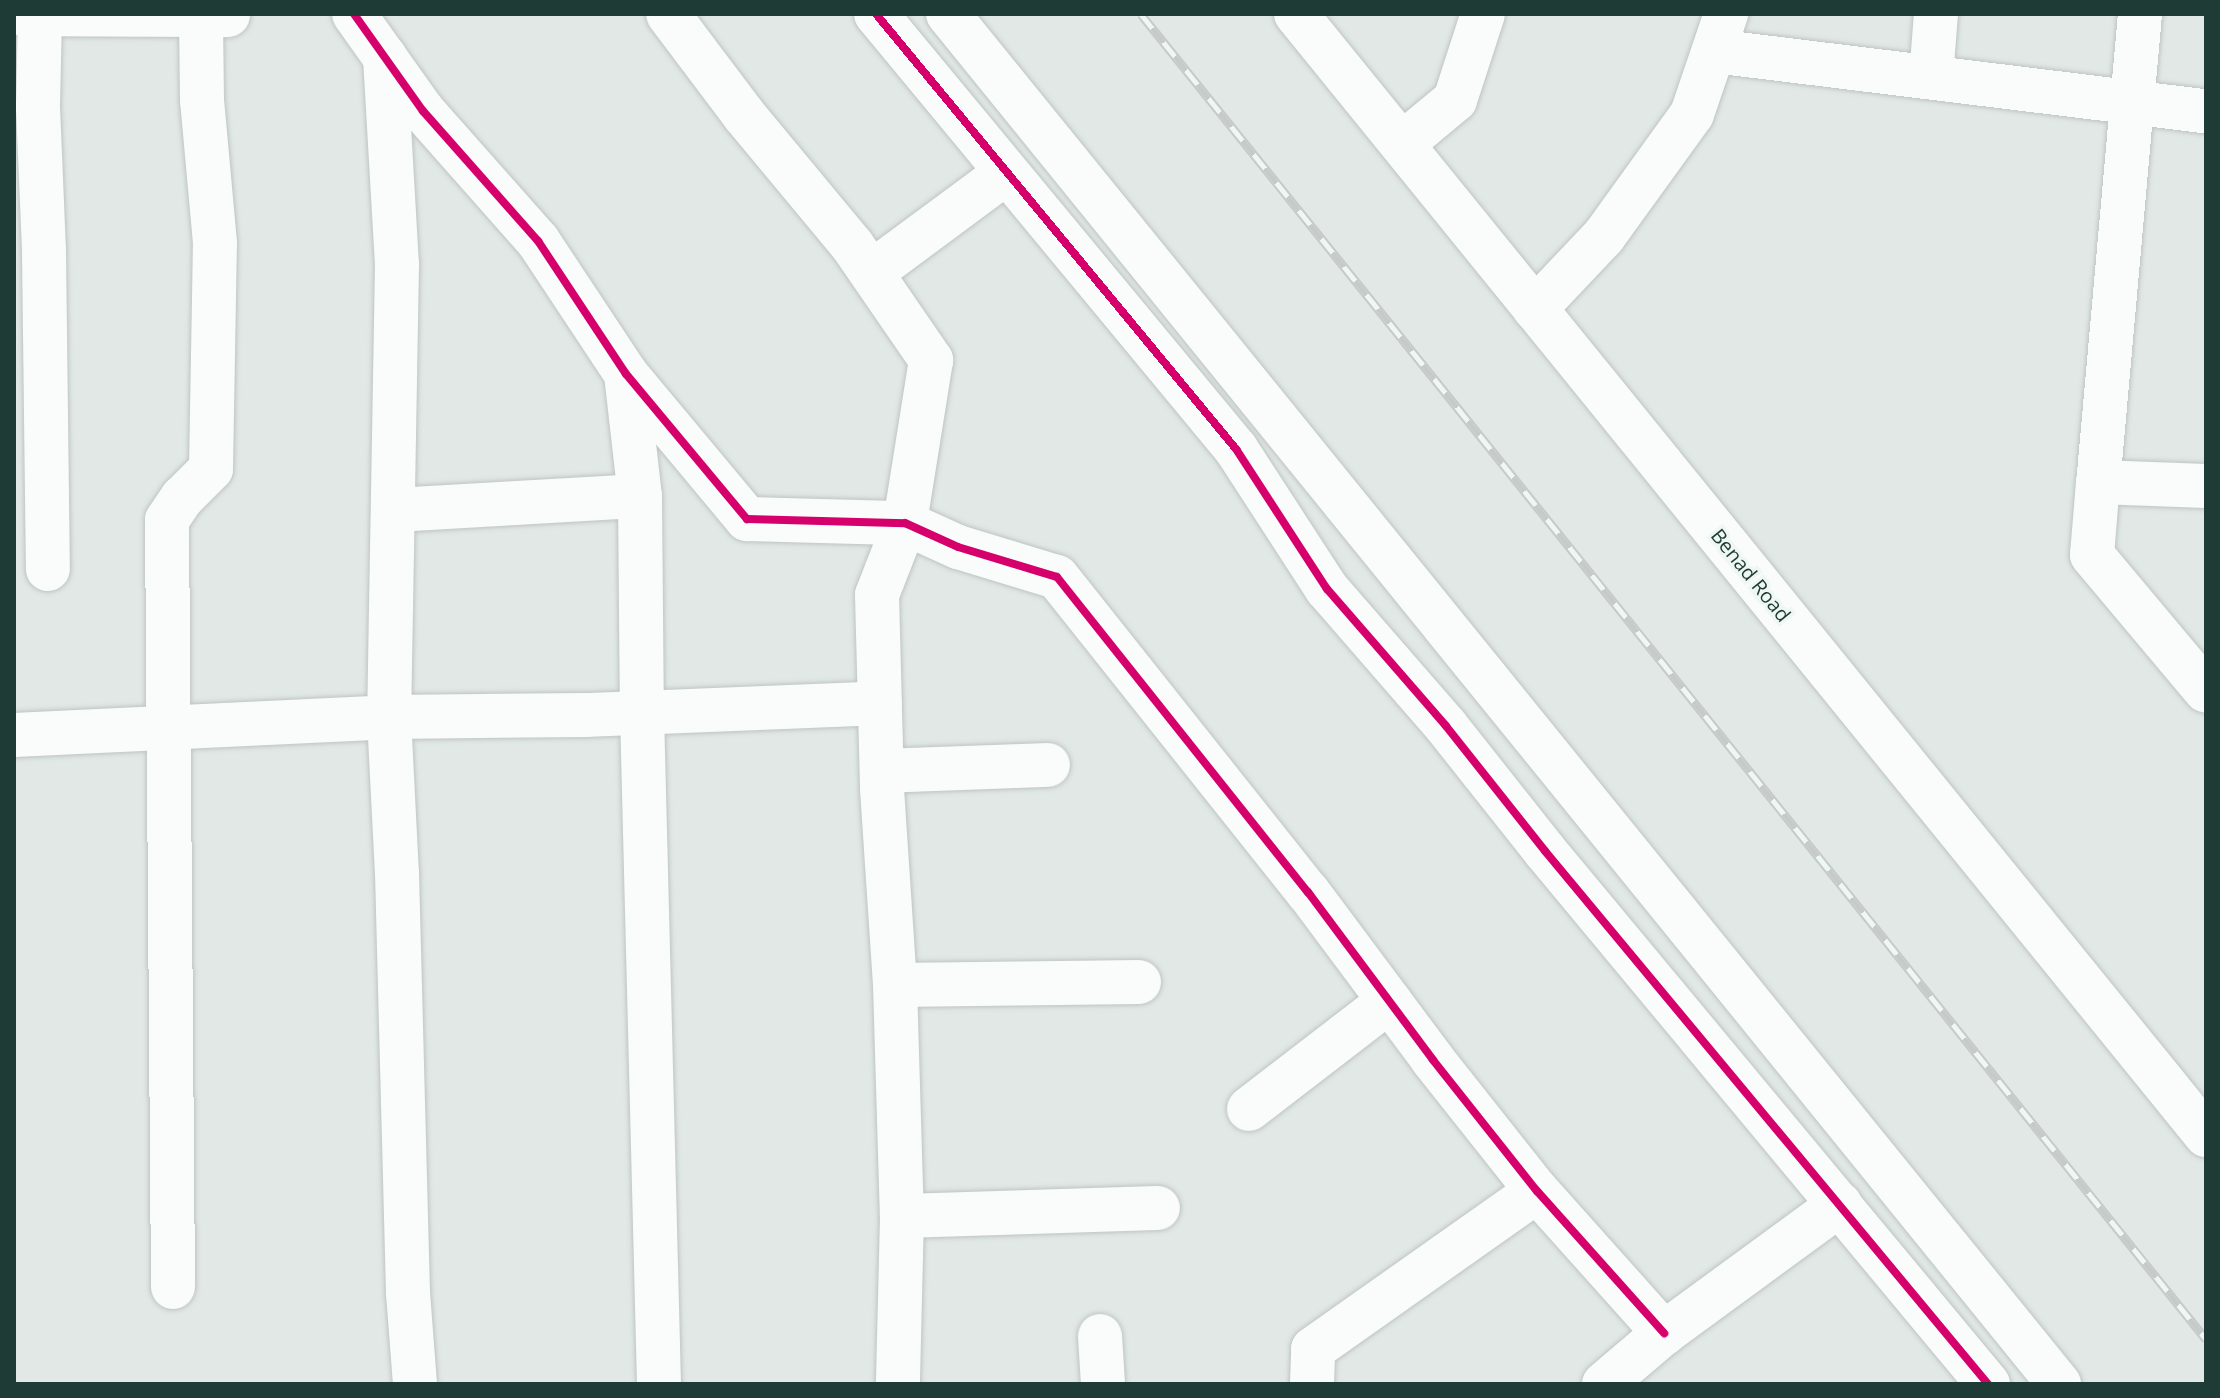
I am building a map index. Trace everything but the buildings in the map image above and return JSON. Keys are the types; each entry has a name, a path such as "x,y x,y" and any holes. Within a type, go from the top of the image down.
{"street":[{"path":"354,14 423,111 538,241 626,374 747,519 905,523 958,547 1057,577 1308,892 1537,1191 1664,1333"},
{"path":"668,14 744,115 872,272 931,360 905,523 877,595 902,1216 898,1384"},
{"path":"876,14 1236,449 1327,589 1446,726 1555,864 1988,1384"},
{"path":"948,14 2059,1384"},
{"name":"Benad Road","path":"1296,14 2206,1135"},
{"path":"1402,144 1455,100 1483,14"},
{"path":"1931,77 1936,14"},
{"path":"2140,14 2092,555 2206,691"},
{"path":"48,569 44,251 31,15 216,15 202,100 215,243 211,469 182,498 167,520 173,1287"},
{"path":"1535,309 1604,236 1692,114 1720,32 1931,77 2206,111"},
{"path":"385,57 397,264 389,717 397,873 408,1279 415,1384"},
{"path":"872,272 1006,173"},
{"path":"626,374 640,496 642,713 659,1384"},
{"path":"2098,482 2206,486"},
{"path":"395,510 640,496"},
{"path":"14,735 389,717 642,713 880,703"},
{"path":"882,771 1048,765"},
{"path":"895,985 1139,982"},
{"path":"1249,1109 1389,1001"},
{"path":"1312,1384 1313,1349 1537,1191"},
{"path":"1604,1384 1664,1333 1840,1204"},
{"path":"902,1216 1158,1208"},
{"path":"1100,1336 1103,1384"}],"railway":[{"path":"1141,14 2206,1339"}],"cycle path":[{"path":"354,14 423,111 538,241 626,374 747,519 905,523 958,547 1057,577 1308,892 1433,1060 1537,1191 1664,1333"},
{"path":"876,14 1236,449 1327,589 1446,726 1545,851 1988,1384"}]}
